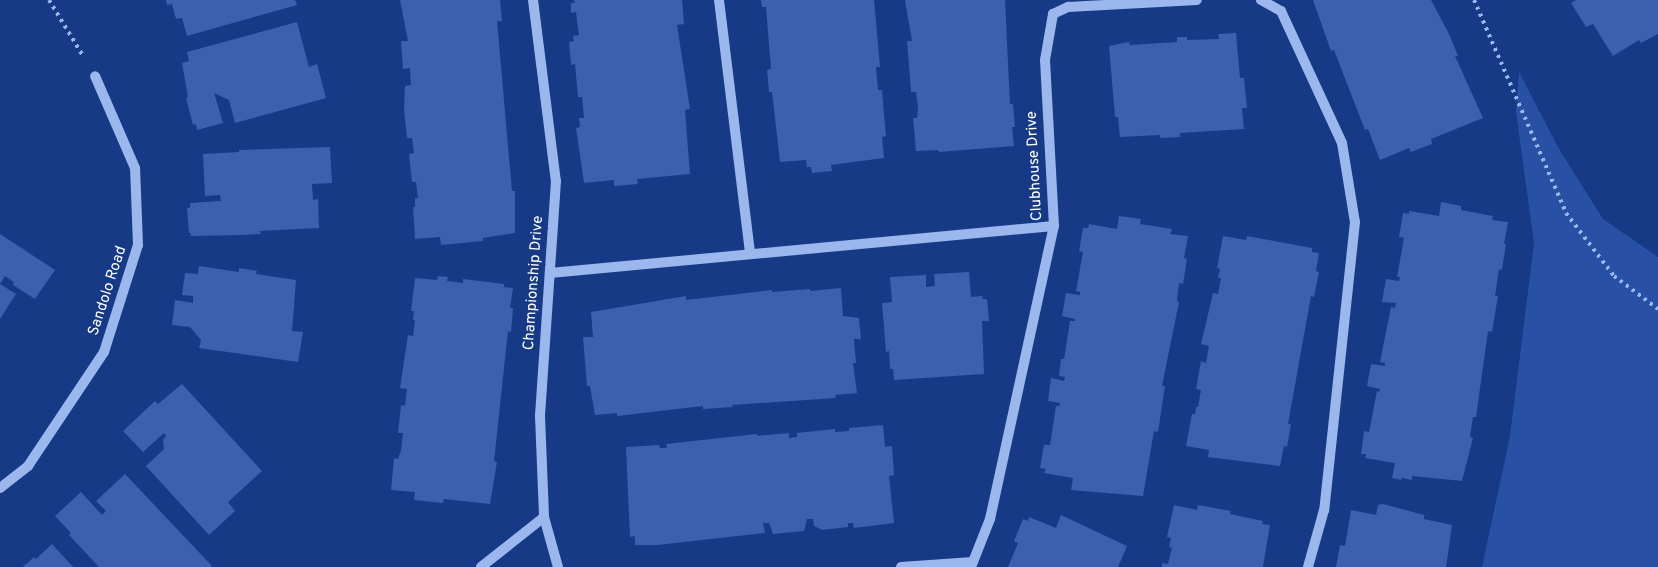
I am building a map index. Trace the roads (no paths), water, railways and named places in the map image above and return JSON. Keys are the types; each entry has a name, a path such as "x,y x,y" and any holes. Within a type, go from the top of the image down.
{"street":[{"name":"Championship Drive","path":"533,0 556,181 540,416 544,517 558,567"},
{"path":"719,0 750,254"},
{"name":"Clubhouse Drive","path":"901,567 972,564 990,519 1054,226 1045,60 1053,14 1068,8 1197,0"},
{"path":"1261,0 1281,11 1342,143 1355,222 1324,510 1308,567"},
{"name":"Sandolo Road","path":"0,488 28,466 104,352 138,245 135,168 95,76"},
{"path":"550,273 1054,226"},
{"path":"481,567 544,517"}]}
